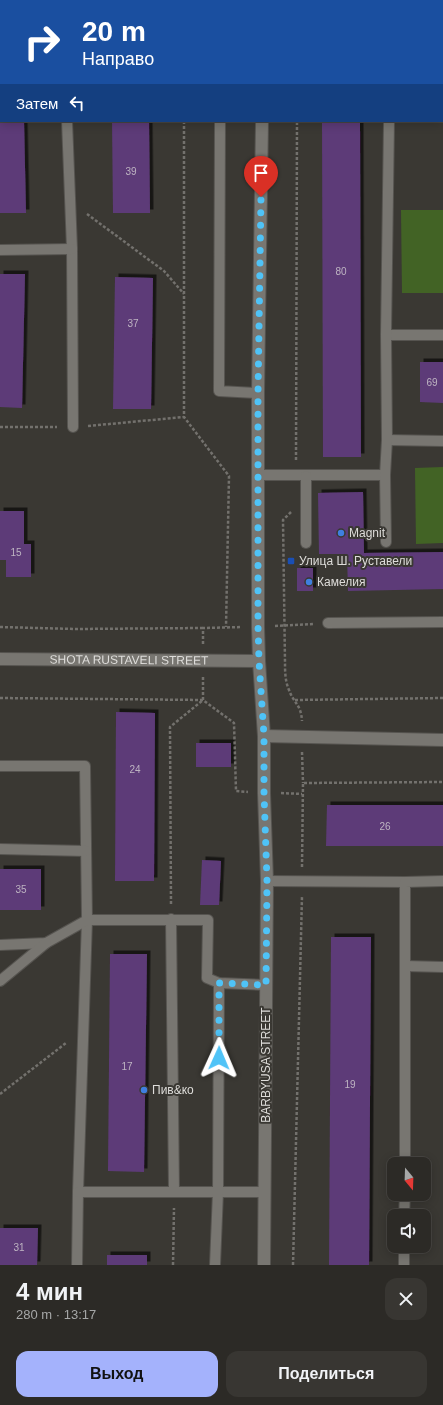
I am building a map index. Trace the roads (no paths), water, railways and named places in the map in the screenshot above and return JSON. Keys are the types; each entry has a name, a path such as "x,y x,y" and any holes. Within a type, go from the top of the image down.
{"street":[{"name":"BARBYUSA STREET","path":"262,122 258,475 259,661 264,736 267,881 264,1265"},
{"name":"SHOTA RUSTAVELI STREET","path":"0,659 259,661"},
{"path":"264,736 443,740"}],"lane":[{"path":"66,122 72,249 73,427"},
{"path":"220,122 220,391 258,393"},
{"path":"386,542 385,475 387,440 386,335 389,122"},
{"path":"0,250 72,249"},
{"path":"386,335 443,335"},
{"path":"387,440 443,441"},
{"path":"258,475 385,475"},
{"path":"301,476 306,543"},
{"path":"328,623 443,622"},
{"path":"0,766 85,766 87,920 77,1265"},
{"path":"0,849 86,851"},
{"path":"267,881 443,881"},
{"path":"405,882 405,1157"},
{"path":"171,919 174,1191"},
{"path":"0,981 46,943 87,920 171,919 208,920 207,978 219,983 266,985"},
{"path":"0,945 46,943"},
{"path":"405,966 443,967"},
{"path":"215,1265 218,1192 219,983"},
{"path":"78,1192 265,1192"},
{"path":"404,1253 404,1265"}],"place":[{"name":"Magnit","path":"341,533"},
{"name":"Улица Ш. Руставели","path":"291,561"},
{"name":"Камелия","path":"309,582"},
{"name":"Пив&ко","path":"144,1090"}]}
